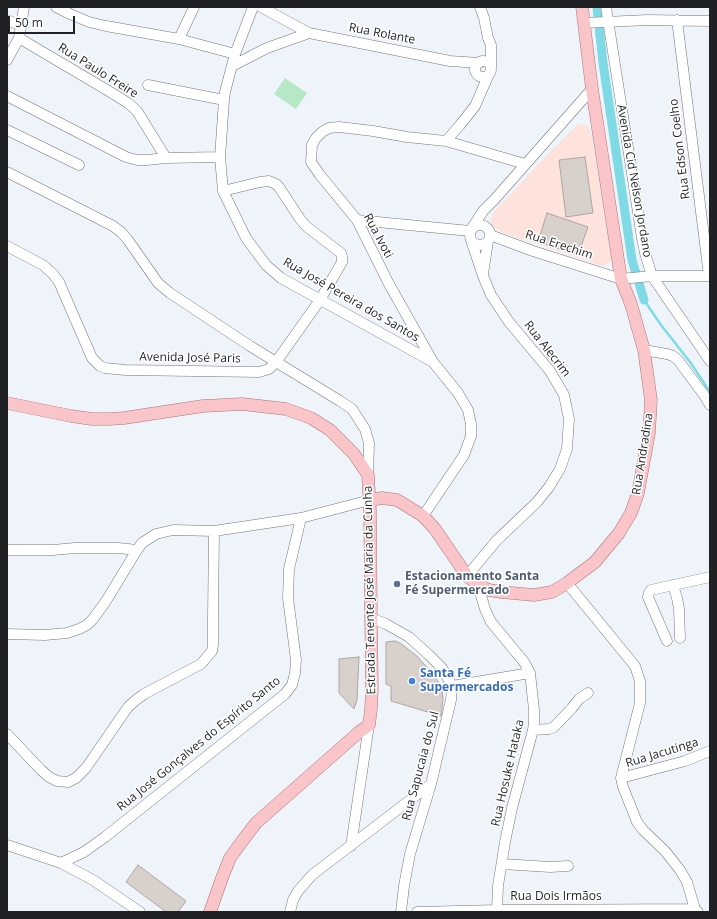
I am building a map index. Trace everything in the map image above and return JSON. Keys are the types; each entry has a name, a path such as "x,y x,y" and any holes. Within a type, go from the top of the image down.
{"main road":[{"name":"Avenida Cid Nelson Jordano","path":"582,7 597,22 592,90 626,279"},
{"name":"Rua Andradina","path":"370,500 382,498 397,500 423,516 435,529 466,576 478,585 489,590 534,595 552,592 567,583 595,562 619,533 631,513 638,493 649,433 651,400 644,350 631,304 626,279"},
{"name":"Estrada Tenente José Maria da Cunha","path":"7,403 92,419 110,419 203,406 242,404 286,409 310,418 330,430 354,454 368,475 370,500 372,688 371,709 368,725"},
{"path":"210,912 230,858 242,840 272,808 368,725"}],"street":[{"path":"7,60 19,38 24,7"},
{"path":"56,7 89,22 179,39 235,54"},
{"path":"179,39 194,7"},
{"name":"Rua José Pereira dos Santos","path":"254,7 235,54 224,100 220,157 223,191 246,238 266,265 281,278 433,362"},
{"path":"261,7 309,33"},
{"path":"446,141 475,106 490,70 491,45 480,7"},
{"name":"Avenida Cid Nelson Jordano","path":"606,7 597,22 642,238 648,276 710,361"},
{"path":"7,20 22,26"},
{"path":"597,22 648,20 710,21"},
{"name":"Rua Edson Coelho","path":"677,20 710,276"},
{"path":"232,66 267,48 309,33"},
{"name":"Rua Rolante","path":"309,33 478,68 482,77 485,77 490,70"},
{"name":"Rua Paulo Freire","path":"19,38 128,103 137,111 166,158"},
{"path":"479,96 480,89 478,68 488,38"},
{"path":"478,68 483,61 488,63 490,70"},
{"path":"148,85 224,100"},
{"path":"471,233 483,211 592,90"},
{"path":"7,96 126,157 137,160 220,157"},
{"name":"Rua Ivoti","path":"423,516 464,455 470,436 471,424 468,410 458,393 433,362 389,284 357,220 320,176 312,162 312,145 322,132 329,128 339,127 446,141 525,164"},
{"path":"7,130 79,165"},
{"path":"7,172 122,232 158,283 170,293 276,362 352,409 365,429 369,443 368,475"},
{"path":"223,191 260,182 269,181 276,184 307,228 341,253 342,262 320,300 276,362"},
{"path":"483,276 488,234 486,219 494,200"},
{"path":"357,220 471,233"},
{"path":"471,233 477,225 480,224 488,234"},
{"path":"471,233 476,244 479,245 486,243 488,234"},
{"name":"Rua Alecrim","path":"466,576 497,540 536,502 549,487 560,469 567,449 569,419 564,394 550,371 505,316 491,295 483,276 471,233"},
{"name":"Rua Erechim","path":"488,234 533,251 626,279"},
{"name":"Avenida José Paris","path":"7,246 43,265 53,274 59,282 92,358 96,363 105,368 125,370 259,372 269,369 276,362"},
{"path":"626,279 648,276 710,276"},
{"path":"644,350 667,354 678,360 710,405"},
{"path":"7,634 45,635 67,633 87,625 106,601 142,543 156,534 173,530 214,531 301,518 370,500"},
{"name":"Rua José Gonçalves do Espírito Santo","path":"61,863 84,852 105,837 285,694 292,685 296,660 288,598 289,569 301,518"},
{"path":"7,734 49,777 57,781 68,782 76,778 86,768 128,708 136,700 144,694 201,664 212,651 213,645 214,531"},
{"path":"7,550 118,548 137,550"},
{"path":"667,641 648,597 648,593 651,590 710,577"},
{"path":"567,583 635,666 640,681 640,703 621,778 623,787 637,822 643,830 665,851 680,870 687,882 696,911"},
{"name":"Rua Hosuke Hataka","path":"478,585 485,609 491,622 524,662 530,673 534,710 533,730 512,808 505,842 498,886 497,910"},
{"path":"673,585 679,609 680,638"},
{"path":"371,618 386,624 409,637 442,668 452,686 530,673"},
{"name":"Rua Sapucaia do Sul","path":"401,912 410,854 431,784 451,700 452,686"},
{"path":"533,730 549,729 554,727 579,699 588,693"},
{"path":"351,846 368,725"},
{"name":"Rua Jacutinga","path":"621,778 685,761 710,751"},
{"path":"290,912 293,900 298,891 312,874 431,784"},
{"path":"7,845 61,863 93,880 140,912"},
{"path":"502,864 550,867 568,866"},
{"name":"Rua Dois Irmãos","path":"417,912 497,910 696,911"}],"shaded area":[{"path":"580,124 587,125 591,132 611,256 611,260 608,264 602,266 501,232 492,225 491,220 493,213 547,155 576,126"}],"green space":[{"path":"285,78 307,93 296,109 274,94"}],"building":[{"path":"585,157 593,213 566,217 559,160"},
{"path":"547,213 588,227 578,255 538,242"},
{"name":"Santa Fé Supermercados","path":"395,641 417,656 436,678 442,689 443,700 441,716 391,701 391,686 386,684 386,642"},
{"path":"359,657 357,700 354,709 339,693 339,659"},
{"path":"138,865 186,901 178,912 166,912 126,882"}],"waterway":[{"path":"597,7 603,63 632,260 644,300"},
{"path":"644,300 661,325 690,362 710,392"}],"place":[{"name":"Estacionamento Santa Fé Supermercado","path":"397,584"},
{"name":"Santa Fé Supermercados","path":"412,681"}]}
